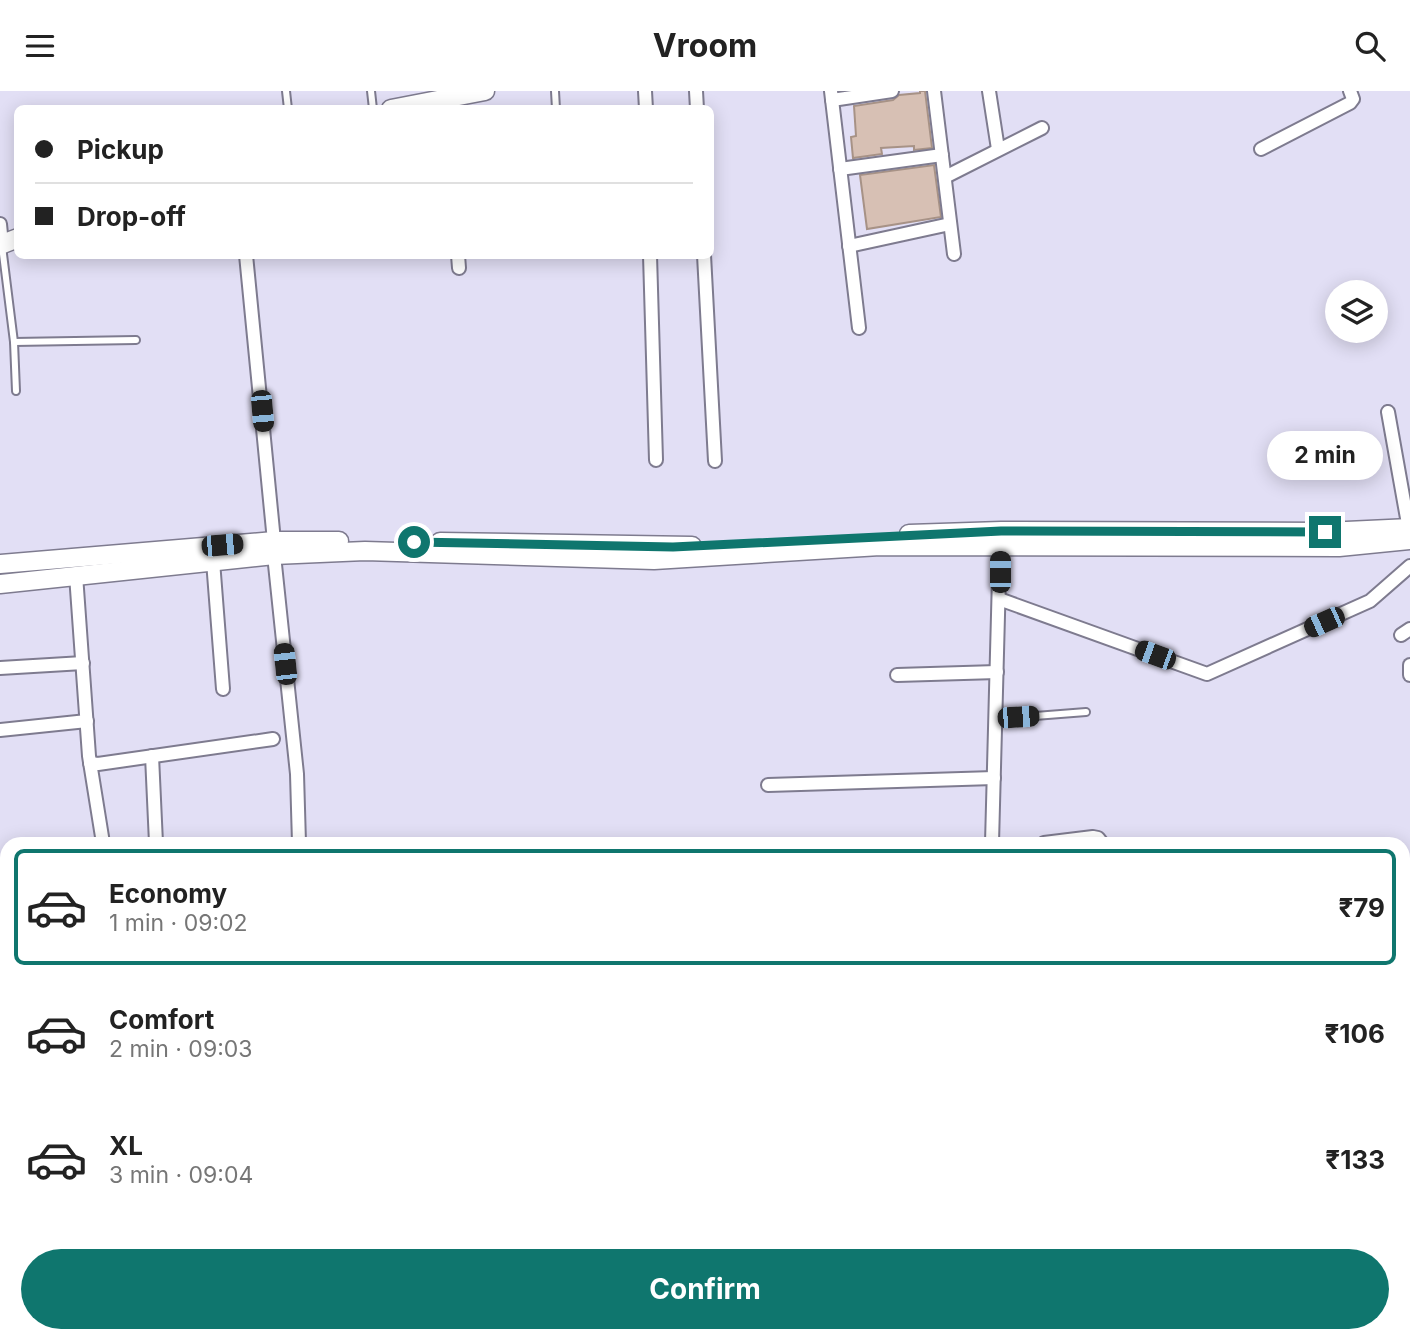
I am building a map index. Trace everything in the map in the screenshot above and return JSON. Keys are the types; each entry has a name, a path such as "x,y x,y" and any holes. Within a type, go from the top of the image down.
{"street":[{"path":"427,105 445,103 485,91"},
{"path":"859,328 831,96 892,91"},
{"path":"934,91 954,254"},
{"path":"989,91 998,149"},
{"path":"1261,149 1350,103 1353,99 1350,91"},
{"path":"945,177 1042,128"},
{"path":"840,169 942,155"},
{"path":"0,224 6,242"},
{"path":"849,246 950,224"},
{"path":"246,259 297,773 299,837"},
{"path":"650,259 656,460"},
{"path":"704,259 715,461"},
{"path":"0,564 274,548 498,542 673,547 1325,532 1410,533 1388,412"},
{"path":"992,837 1000,539"},
{"path":"0,583 213,561 274,548"},
{"path":"213,561 223,689"},
{"path":"999,599 1207,674 1370,601 1410,566"},
{"path":"76,575 90,763 102,837"},
{"path":"0,668 83,663"},
{"path":"1410,665 1410,675"},
{"path":"897,675 997,671"},
{"path":"0,730 86,721"},
{"path":"90,763 273,739"},
{"path":"152,756 156,837"},
{"path":"768,785 994,778"}],"lane":[{"path":"6,242 16,391"},
{"path":"13,342 136,340"},
{"path":"996,719 1086,712"}],"building":[{"path":"925,91 932,148 881,148 882,154 853,158 851,137 856,136 854,106 893,100 899,95"},
{"path":"934,165 941,217 867,229 860,175"}],"route":[{"path":"414,542 673,547 1001,531 1325,532"}]}
